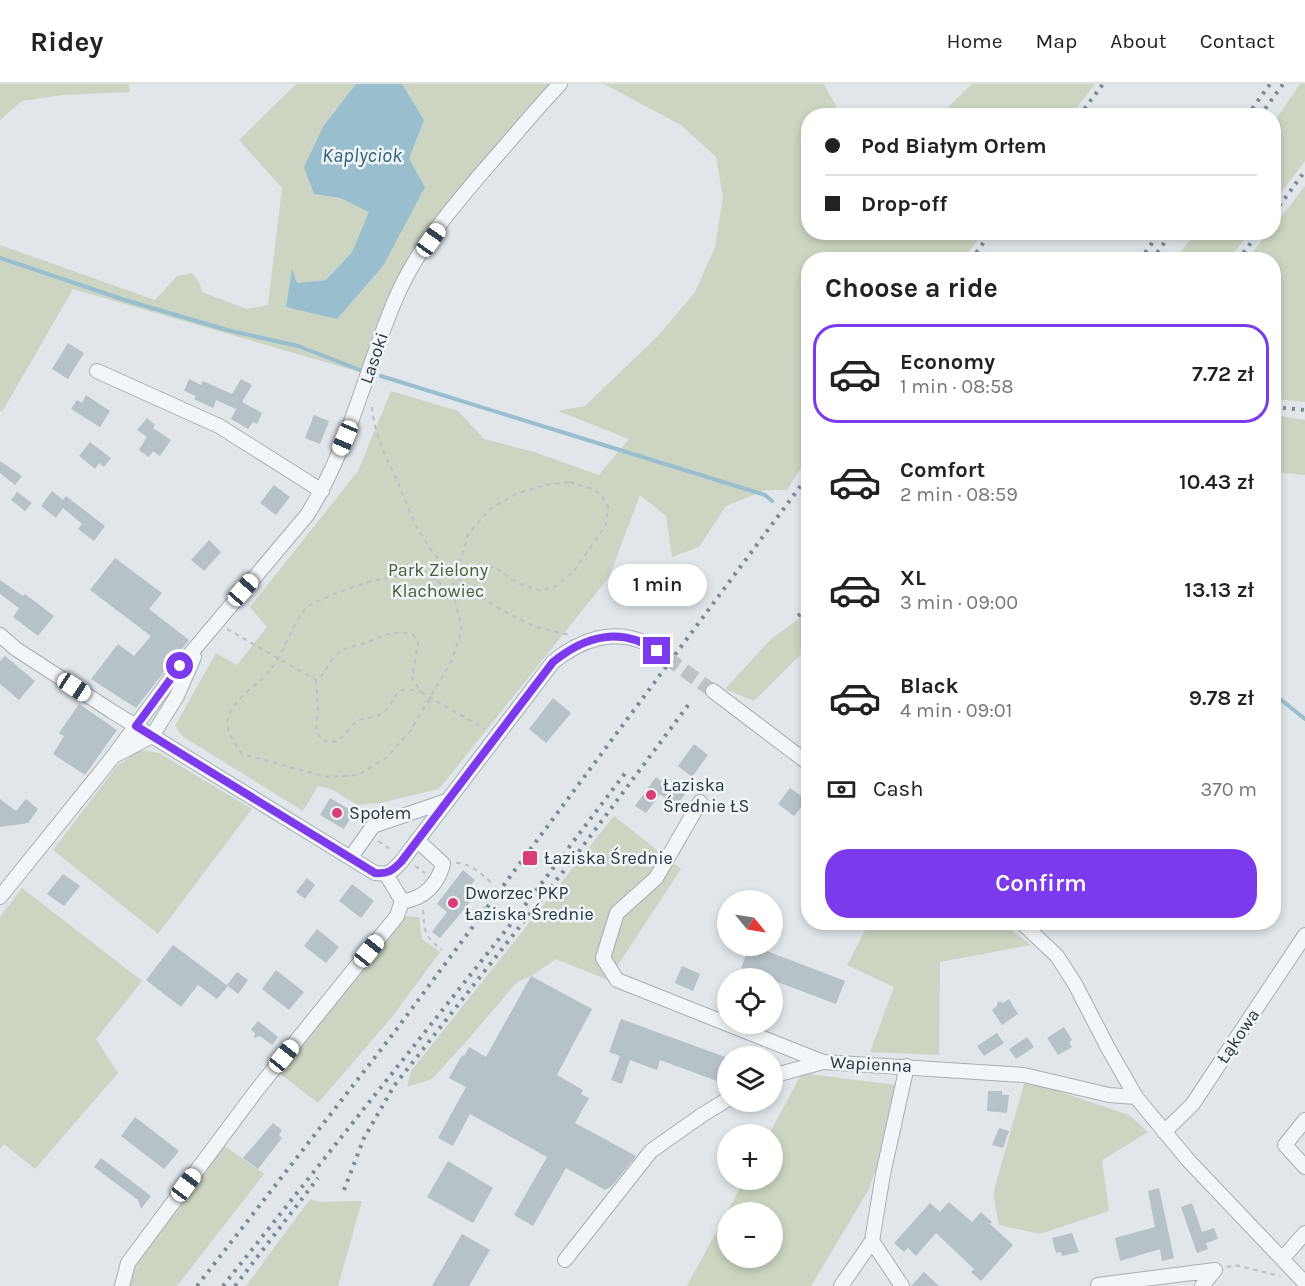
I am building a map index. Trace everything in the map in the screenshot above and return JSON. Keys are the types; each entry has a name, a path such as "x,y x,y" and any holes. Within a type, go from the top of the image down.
{"street":[{"name":"Lasoki","path":"202,640 307,515 322,491 352,421 394,303 418,258 457,202 560,84"},
{"path":"97,371 219,426 322,491"},
{"path":"0,635 16,649 152,736 375,873 386,874 401,862 553,662 568,650 589,639 622,637 647,644 668,658"},
{"path":"0,897 112,758 202,640"},
{"path":"112,758 152,736 177,696 202,640"},
{"path":"713,692 801,758"},
{"path":"351,857 373,826 446,801"},
{"name":"Wapienna","path":"700,802 656,878 617,912 603,958 617,980 823,1062 1024,1075 1109,1095 1136,1096"},
{"path":"402,901 415,900 426,893 441,872 442,864 417,840"},
{"path":"122,1286 128,1263 256,1091 397,916 402,901 386,874"},
{"path":"1029,930 1057,956 1075,984 1136,1096 1164,1132 1305,1283"},
{"name":"Łąkowa","path":"1164,1132 1192,1105 1305,935"},
{"path":"783,1073 823,1062"},
{"path":"841,1286 872,1241 883,1174 908,1066"},
{"path":"565,1260 651,1151 717,1105"},
{"path":"1305,1120 1285,1145 1305,1167"},
{"path":"1282,1259 1305,1233"},
{"path":"872,1241 902,1286"},
{"path":"1098,1285 1215,1270"},
{"path":"1202,1286 1215,1270"}],"path":[{"path":"371,403 373,423 381,445 419,531 432,552 453,575 477,594 526,623 589,639"},
{"path":"453,575 433,579 411,576 381,580 339,591 307,607 279,658 267,674 241,697 228,717 230,735 242,754 327,777 358,775 387,757 411,730 451,662 462,630 454,596 453,575 468,534 491,508 518,493 545,485 570,482 593,489 601,495 608,506 606,525 594,544 574,571 556,586 542,591 517,583 495,567 478,568 453,575"},
{"path":"433,579 454,596"},
{"path":"216,622 316,680"},
{"path":"316,680 321,678 327,664 347,647 400,632 412,634 418,643 412,678 421,692"},
{"path":"316,680 318,706 316,730 322,740 333,743 342,738 359,720 384,712 396,693 408,689 421,692 488,730"},
{"path":"442,864 464,863 492,883"},
{"path":"421,896 424,933 442,950"},
{"path":"483,907 489,911"},
{"path":"1215,1270 1235,1265 1282,1277"}],"green space":[{"path":"0,84 129,84 130,92 63,95 22,101 0,120"},
{"path":"296,84 356,84 324,124 314,194 340,198 370,212 352,252 326,280 296,283 292,271 286,307 337,318 383,266 409,159 424,120 402,84 550,84 526,110 452,202 389,298 363,373 73,289 2,412 0,411 0,245 155,300 177,276 192,273 200,284 202,292 247,309 268,305 282,188 239,140"},
{"name":"Park Zielony Klachowiec","path":"604,84 824,84 837,108 801,108 801,240 978,240 968,252 801,252 801,468 787,490 766,490 726,506 699,547 672,557 666,516 640,495 609,577 439,789 380,803 357,805 333,790 318,786 303,811 182,736 175,726 216,653 237,665 267,627 250,607 358,471 391,391 458,411 484,439 534,452 599,475 629,439 558,411 585,406 658,336 695,292 715,247 723,197 716,157 681,125"},
{"path":"972,84 1095,84 1076,108 947,108"},
{"path":"1300,84 1305,84 1305,161 1281,193 1281,112"},
{"path":"1305,186 1305,402 1281,400 1281,252 1253,252 1262,240 1281,240 1281,217"},
{"path":"1190,240 1244,240 1235,252 1180,252"},
{"path":"1281,416 1305,420 1305,475 1281,473"},
{"path":"801,617 801,654 754,701 725,689 770,640"},
{"path":"140,750 159,753 252,809 158,934 53,850 117,766"},
{"path":"614,816 681,869 608,980 556,959 531,976 517,982 432,1079 407,1087 411,1071"},
{"path":"22,888 142,981 96,1039 118,1073 35,1169 4,1144 0,1149 0,917"},
{"path":"404,916 419,917 422,939 440,952 392,1017 318,1103 278,1072"},
{"path":"865,930 1011,930 1031,945 940,962 939,1055 870,1052 894,987 847,965"},
{"path":"802,1073 903,1086 869,1189 811,1286 687,1286 717,1231 717,1268 783,1268 783,1202 733,1202 739,1190 783,1190 783,1124 774,1124 783,1112"},
{"path":"1025,1080 1129,1115 1148,1132 1102,1160 1109,1211 1040,1234 999,1225 993,1194"},
{"path":"225,1146 264,1174 177,1286 123,1286 133,1268"},
{"path":"310,1199 320,1202 362,1201 338,1286 246,1286"}],"water":[{"name":"Kaplyciok","path":"356,84 402,84 424,120 409,159 425,187 383,266 337,319 286,307 292,269 297,283 326,280 352,252 369,212 340,198 314,194 304,167 324,125"}],"building":[{"path":"68,343 84,353 68,379 52,369"},
{"path":"189,379 201,385 203,381 232,394 241,379 252,385 242,402 262,413 257,424 253,422 248,429 231,419 236,409 216,400 213,408 194,399 196,396 184,391"},
{"path":"86,395 110,411 100,427 71,409 77,400 82,403"},
{"path":"314,415 329,421 320,444 305,438"},
{"path":"147,418 155,425 153,428 171,440 160,456 153,451 149,457 139,450 147,437 137,430"},
{"path":"90,442 111,458 104,467 99,463 95,469 79,456"},
{"path":"0,461 22,476 15,485 0,473"},
{"path":"274,485 290,497 276,515 260,503"},
{"path":"52,491 63,500 66,496 105,526 94,541 78,529 82,524 63,508 56,518 41,506"},
{"path":"17,492 32,503 25,511 11,500"},
{"path":"209,540 221,552 204,571 191,560"},
{"path":"115,558 162,593 149,609 189,640 136,708 91,679 118,644 134,656 151,636 90,590"},
{"path":"0,580 23,596 25,594 54,616 38,636 13,617 19,608 0,594"},
{"path":"5,656 35,681 19,700 0,684 0,661"},
{"path":"553,698 571,713 546,743 529,729"},
{"path":"79,704 117,730 85,775 53,754 64,736 59,733"},
{"path":"694,744 708,755 692,777 678,766"},
{"name":"Łaziska Średnie ŁS","path":"656,777 673,790 675,787 685,794 676,806 660,794 646,813 635,806"},
{"path":"790,788 801,796 801,807 794,816 778,804"},
{"name":"Społem","path":"330,798 354,812 344,829 320,815"},
{"path":"0,799 16,811 26,799 38,809 28,823 0,827"},
{"name":"Dworzec PKP Łaziska Średnie","path":"463,870 475,880 463,896 470,902 440,938 432,932 447,912 437,904"},
{"path":"63,874 80,886 64,906 47,894"},
{"path":"307,878 315,885 305,899 296,892"},
{"path":"352,884 374,901 361,918 339,901"},
{"path":"317,929 339,947 326,963 304,946"},
{"path":"173,945 228,986 217,999 198,985 181,1007 146,980"},
{"path":"746,956 780,956 845,981 836,1004 783,984 783,968 741,968"},
{"path":"682,966 700,974 693,991 675,983"},
{"path":"276,970 304,992 289,1010 262,989"},
{"path":"237,972 248,980 238,994 227,985"},
{"path":"531,976 592,1009 557,1075 583,1090 581,1094 589,1098 575,1123 636,1156 612,1186 605,1190 566,1168 533,1226 514,1215 547,1157 470,1114 453,1146 438,1138 466,1087 449,1078 462,1055 464,1056 469,1047 486,1057"},
{"path":"1009,999 1018,1014 1002,1025 992,1010 997,1006 998,1001 1003,1003"},
{"path":"621,1019 717,1054 717,1081 660,1060 657,1070 630,1060 622,1084 611,1080 620,1056 609,1052"},
{"path":"258,1021 278,1037 272,1045 260,1036 254,1038 255,1033 251,1030"},
{"path":"1064,1027 1072,1040 1069,1042 1072,1047 1058,1055 1047,1038"},
{"path":"997,1033 1004,1043 984,1056 977,1046"},
{"path":"1027,1037 1034,1047 1016,1059 1009,1049"},
{"path":"988,1091 1002,1091 1002,1095 1009,1095 1007,1113 987,1111"},
{"path":"135,1117 179,1151 164,1169 121,1136"},
{"path":"273,1123 282,1130 279,1135 282,1138 258,1169 243,1158"},
{"path":"999,1128 1009,1131 1003,1148 992,1145"},
{"path":"101,1158 151,1196 141,1209 138,1200 94,1167"},
{"path":"448,1161 493,1188 473,1223 427,1197"},
{"path":"1159,1188 1174,1258 1162,1261 1160,1249 1120,1261 1115,1238 1155,1227 1148,1191"},
{"path":"949,1202 972,1222 981,1212 992,1222 990,1224 1013,1245 981,1281 971,1272 974,1269 936,1233 916,1256 908,1248 904,1252 894,1243 930,1203 940,1212"},
{"path":"1192,1203 1202,1232 1214,1228 1218,1239 1206,1243 1208,1249 1197,1253 1181,1207"},
{"path":"1072,1233 1079,1252 1062,1256 1061,1252 1056,1253 1052,1238"},
{"path":"462,1234 490,1250 469,1286 432,1286"},
{"path":"924,1272 939,1286 911,1286"}],"waterway":[{"path":"0,258 125,300 227,330 298,346 360,370"},
{"path":"381,376 765,495 772,501"},
{"path":"1281,700 1305,719"}],"tunnel":[{"path":"667,658 713,691"}],"railway":[{"path":"1085,108 1103,84"},
{"path":"1253,108 1270,84"},
{"path":"1266,108 1283,84"},
{"path":"1281,204 1305,171"},
{"path":"977,252 985,240"},
{"path":"1146,252 1154,240"},
{"path":"1158,252 1166,240"},
{"path":"1244,252 1253,240"},
{"path":"1281,408 1305,410"},
{"path":"197,1286 393,1034 801,485"},
{"path":"344,1190 364,1138 394,1086 577,854 689,704"},
{"path":"223,1286 510,925 626,772"},
{"path":"235,1286 318,1178"}],"place":[{"name":"Łaziska Średnie ŁS","path":"651,795"},
{"name":"Społem","path":"337,813"},
{"name":"Łaziska Średnie","path":"530,858"},
{"name":"Dworzec PKP Łaziska Średnie","path":"453,903"}],"route":[{"path":"180,666 136,726 375,873 386,874 401,862 553,662 568,650 589,639 605,637 622,637 647,644 657,651"}]}
